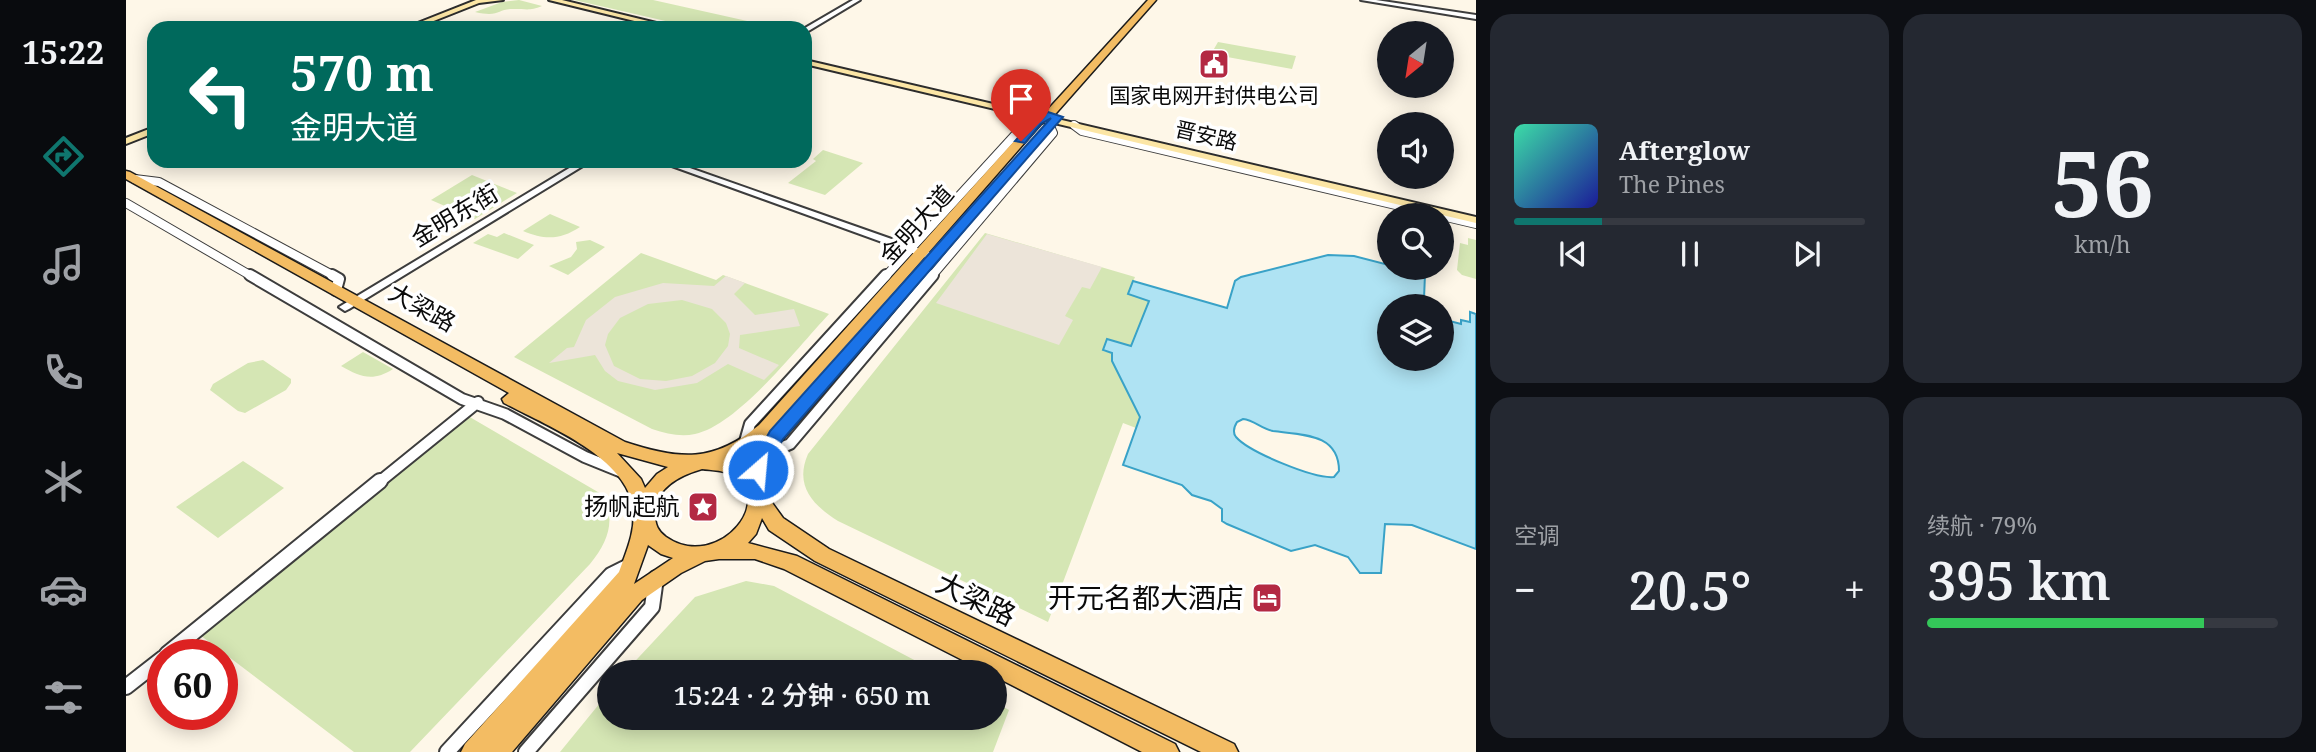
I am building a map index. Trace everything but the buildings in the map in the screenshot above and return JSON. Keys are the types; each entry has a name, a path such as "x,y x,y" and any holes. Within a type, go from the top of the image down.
{"main road":[{"path":"428,21 483,1 499,0"},
{"path":"539,0 629,21"},
{"path":"553,0 643,21"},
{"name":"金明大道","path":"1049,119 1152,0"},
{"name":"金明大道","path":"702,462 744,445 765,429 923,253 1160,0"},
{"path":"433,21 483,1"},
{"name":"晋安路","path":"812,62 1476,220"},
{"name":"晋安路","path":"1049,119 1476,220"},
{"path":"126,135 147,128"},
{"path":"126,141 147,133"},
{"name":"大梁路","path":"129,179 610,455 630,475 641,496 645,516"},
{"name":"大梁路","path":"129,179 336,290 350,304 619,447 658,457 702,462"},
{"name":"金明大道","path":"754,489 776,435 923,253"},
{"path":"473,752 619,588 634,564 647,498 657,483 673,471 702,462 728,466 742,473 754,489 757,514 749,530 736,542 685,561 635,594 496,752"},
{"name":"大梁路","path":"754,489 776,524 822,555 1226,752"},
{"path":"645,516 654,537 669,548 687,554 713,552"},
{"name":"大梁路","path":"713,552 755,551 790,562 1167,752"}],"street":[{"path":"812,27 857,0"},
{"path":"1364,0 1476,17"},
{"path":"1372,0 1476,17"},
{"path":"766,454 790,444 886,334 1053,134 1049,119"},
{"path":"1074,125 1082,131 1385,203"},
{"name":"金明东街","path":"350,304 575,168"},
{"path":"682,168 923,253"},
{"path":"126,203 462,399 492,405 599,467 630,475"},
{"path":"1454,218 1476,220"},
{"path":"186,639 478,402"},
{"path":"447,752 611,575 634,564"},
{"path":"526,752 652,607 656,578"},
{"path":"126,687 147,670"}],"green space":[{"path":"519,0 542,6 490,14 475,12 502,2"},
{"path":"574,0 653,0 748,21 666,21"},
{"path":"1218,42 1296,56 1292,69 1211,54"},
{"path":"823,150 863,163 825,195 788,183 807,168 812,168 816,161 813,159"},
{"path":"472,175 517,193 475,219 431,200"},
{"path":"550,214 580,227 552,237 523,231"},
{"path":"504,233 534,245 518,259 473,243 488,234 497,237"},
{"path":"985,233 1135,277 1128,294 1150,300 1131,346 1103,351 1112,353 1140,417 1136,428 1123,423 1048,622 838,521 808,494 803,476 808,454"},
{"path":"1468,238 1476,240 1476,279 1462,275 1457,270 1460,243 1468,245"},
{"path":"590,240 605,247 568,275 549,266 571,257 577,249 576,242"},
{"path":"641,253 716,280 723,275 829,314 748,401 712,428 690,435 652,429 514,357"},
{"path":"363,352 393,369 373,377 354,373 341,366"},
{"path":"263,360 291,379 286,390 245,413 238,411 210,390 213,384 248,363"},
{"path":"468,416 603,495 607,505 608,531 590,564 410,752 354,752 238,664 238,639 205,639 200,635"},
{"path":"243,461 284,488 218,538 176,507"},
{"path":"746,581 774,586 914,660 636,660 695,597"},
{"path":"597,707 597,730 1001,730 993,752 560,752"}],"shaded area":[{"path":"987,234 1102,267 1090,289 1082,287 1065,316 1073,320 1059,345 936,303"},
{"path":"726,276 745,283 734,294 755,315 794,309 800,326 740,335 739,348 779,365 764,380 728,364 697,383 655,390 618,381 605,371 595,355 549,363 567,348 574,347 586,320 615,297 663,283 714,286","holes":["682,300 712,309 726,323 730,334 728,346 715,363 692,376 666,381 640,379 614,366 605,345 608,334 620,318 648,304"]}],"water":[{"path":"1328,255 1354,256 1377,262 1377,280 1425,280 1424,294 1377,294 1377,371 1454,371 1454,322 1470,322 1470,312 1476,314 1476,549 1412,525 1385,524 1381,573 1360,573 1348,557 1315,545 1291,551 1227,524 1222,521 1222,509 1211,501 1192,495 1182,485 1123,465 1140,417 1112,361 1112,353 1103,350 1107,339 1131,346 1149,301 1128,294 1133,281 1227,308 1235,281 1241,277","holes":["1243,419 1269,430 1307,435 1326,443 1333,449 1339,471 1334,477 1312,474 1254,450 1234,433 1237,422"]}],"place":[{"name":"国家电网开封供电公司","path":"1214,64"},
{"name":"扬帆起航","path":"703,507"},
{"name":"开元名都大酒店","path":"1267,598"}],"route":[{"path":"758,470 776,435 1058,117 1048,115 1037,122 1021,141"}]}
